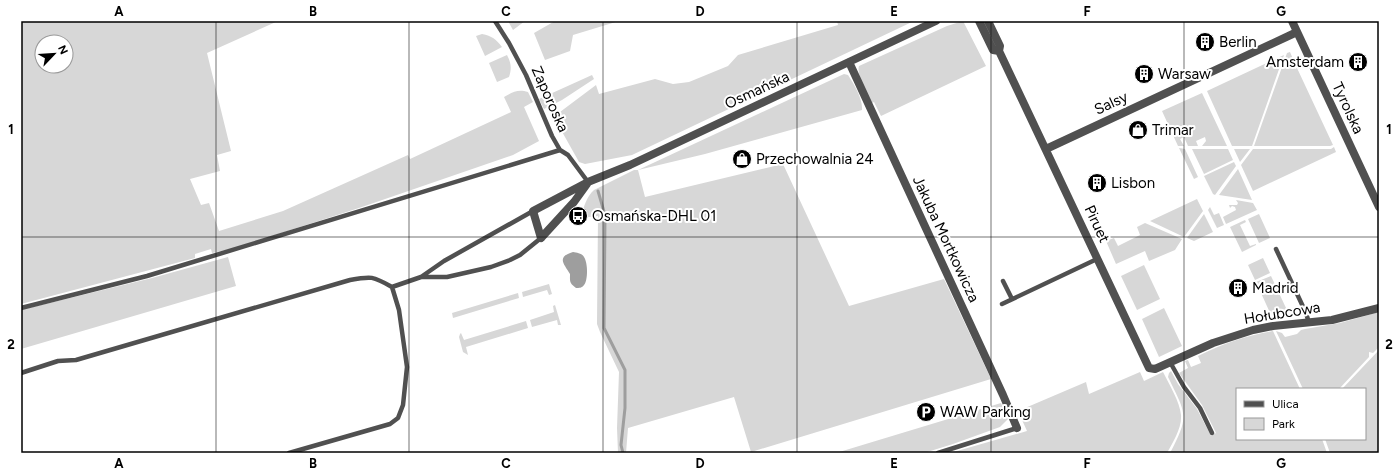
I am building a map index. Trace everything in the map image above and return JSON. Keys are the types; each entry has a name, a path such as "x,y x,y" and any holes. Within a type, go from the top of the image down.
{"street":[{"name":"Osmańska","path":"533,211 588,182 630,165 936,21"},
{"name":"Piruet","path":"979,21 993,50 999,51"},
{"name":"Piruet","path":"988,21 1000,46 999,51 1148,366"},
{"name":"Tyrolska","path":"1292,21 1379,207"},
{"name":"Salsy","path":"1046,149 1297,32"},
{"name":"Jakuba Mortkowicza","path":"849,62 1017,428"},
{"path":"541,238 574,202 588,182"},
{"path":"533,211 541,238"},
{"name":"Hołubcowa","path":"1148,366 1155,369 1231,336 1273,326 1332,320 1379,308"}],"lane":[{"name":"Zaporoska","path":"496,21 526,75 552,136 560,150 568,155 588,182"},
{"path":"21,308 147,276 560,150"},
{"path":"392,287 421,277 444,261 533,211"},
{"path":"421,277 446,277 491,267 520,255 541,238"},
{"path":"1276,249 1306,313 1309,323"},
{"path":"1002,304 1097,259"},
{"path":"21,373 58,361 76,360 350,280 369,276 378,279 392,287 399,310 407,367 403,405 398,418 390,424 289,453"},
{"path":"1003,281 1012,300"},
{"path":"1170,362 1184,387 1200,408 1212,433"},
{"path":"938,453 1017,428"}],"green space":[{"path":"21,21 278,21 207,53 231,151 217,155 220,171 190,179 201,205 209,203 219,231 283,211 408,155 410,159 511,112 504,97 513,92 528,92 533,102 524,107 539,141 513,155 359,208 231,249 212,253 211,249 195,254 195,258 21,304"},
{"path":"508,21 525,21 513,30"},
{"path":"555,21 619,21 573,35 570,51 545,60 534,33"},
{"path":"837,21 914,21 632,155 585,164 579,162 556,121 556,115 596,85 599,94 655,79 673,84 689,82 728,66 738,55 838,25"},
{"path":"963,21 986,66 881,116 874,102 872,103 863,84 859,74 859,66 947,26"},
{"path":"482,34 494,38 502,47 485,56 476,36"},
{"path":"1290,52 1293,59 1291,61 1295,69 1297,68 1333,145 1254,146 1287,53"},
{"path":"507,55 511,66 509,77 497,82 489,63"},
{"path":"1284,55 1252,146 1232,146 1207,91"},
{"path":"844,74 848,75 860,96 862,110 705,154 638,170"},
{"path":"592,75 594,79 562,100 544,109 539,99"},
{"path":"1202,93 1227,146 1202,146 1206,141 1205,137 1196,141 1198,146 1188,146 1184,137 1180,139 1184,146 1178,146 1162,111"},
{"path":"1334,147 1336,152 1253,191 1241,165 1253,149 1331,149"},
{"path":"1179,148 1185,149 1198,177 1194,179"},
{"path":"1192,149 1228,149 1233,160 1204,174"},
{"path":"1234,149 1250,149 1240,162"},
{"path":"1234,162 1236,166 1215,195 1213,194 1204,176"},
{"path":"783,164 849,306 944,279 991,379 751,452 734,397 628,428 626,453 618,453 617,428 619,372 597,324 598,216 581,218 586,202 594,190 634,170 638,170 645,197"},
{"path":"1238,169 1252,200 1219,195"},
{"path":"1197,199 1203,211 1184,237 1150,221"},
{"path":"1236,200 1253,203 1257,210 1226,224 1223,217 1236,210 1235,207 1232,206 1230,208 1229,205 1237,205 1238,203"},
{"path":"1210,207 1214,215 1219,213 1224,225 1217,228 1208,210"},
{"path":"1204,214 1213,232 1194,241 1187,238"},
{"path":"1259,214 1270,238 1259,243 1248,219"},
{"path":"1245,220 1246,222 1240,225 1250,246 1256,245 1242,252 1230,227"},
{"path":"1145,223 1182,239 1175,250 1149,261 1145,251 1116,264 1106,241 1114,238 1118,246 1140,235 1137,227"},
{"path":"228,257 236,286 21,349 21,310 152,278"},
{"path":"1263,258 1270,273 1255,280 1248,265"},
{"path":"1144,265 1160,299 1137,310 1121,276"},
{"path":"1271,276 1286,308 1284,313 1271,315 1256,282"},
{"path":"549,284 552,294 549,295 547,290 523,297 522,292"},
{"path":"518,293 519,298 453,318 452,313"},
{"path":"555,305 561,325 558,325 557,320 532,327 530,320 554,312 553,306"},
{"path":"1164,308 1182,346 1159,357 1142,319"},
{"path":"1379,312 1379,347 1373,353 1369,352 1369,357 1340,388 1303,388 1276,331 1282,333 1285,337 1297,334 1301,330 1340,323"},
{"path":"526,321 528,328 466,347 468,355 463,352 459,337 461,333 464,340"},
{"path":"1273,331 1300,388 1236,388 1236,440 1322,440 1327,453 1170,453 1181,430 1183,415 1179,399 1168,377 1169,373 1171,371 1178,384 1197,409 1211,436 1216,433 1202,405 1179,373 1188,368 1185,361 1188,360 1191,367 1201,363 1198,356 1235,340"},
{"path":"1379,350 1379,453 1330,453 1325,440 1366,440 1366,388 1343,388"},
{"path":"1140,372 1144,381 1163,372 1179,404 1181,415 1180,425 1177,435 1167,453 950,453 1027,431 1018,411 1086,382 1089,394"},
{"path":"1001,403 1008,419 1000,427 924,453 836,453"}],"shaded area":[{"path":"573,252 582,255 586,263 587,271 585,283 579,288 576,288 571,283 570,274 563,261 565,256"}],"waterway":[{"path":"598,191 605,215 604,328 625,370 625,408 621,445 623,453"}],"place":[{"name":"Berlin","path":"1205,42"},
{"name":"Amsterdam","path":"1358,62"},
{"name":"Warsaw","path":"1144,74"},
{"name":"Trimar","path":"1138,130"},
{"name":"Przechowalnia 24","path":"742,159"},
{"name":"Lisbon","path":"1097,183"},
{"name":"Osmańska-DHL 01","path":"578,216"},
{"name":"Madrid","path":"1238,288"},
{"name":"WAW Parking","path":"926,412"}]}
